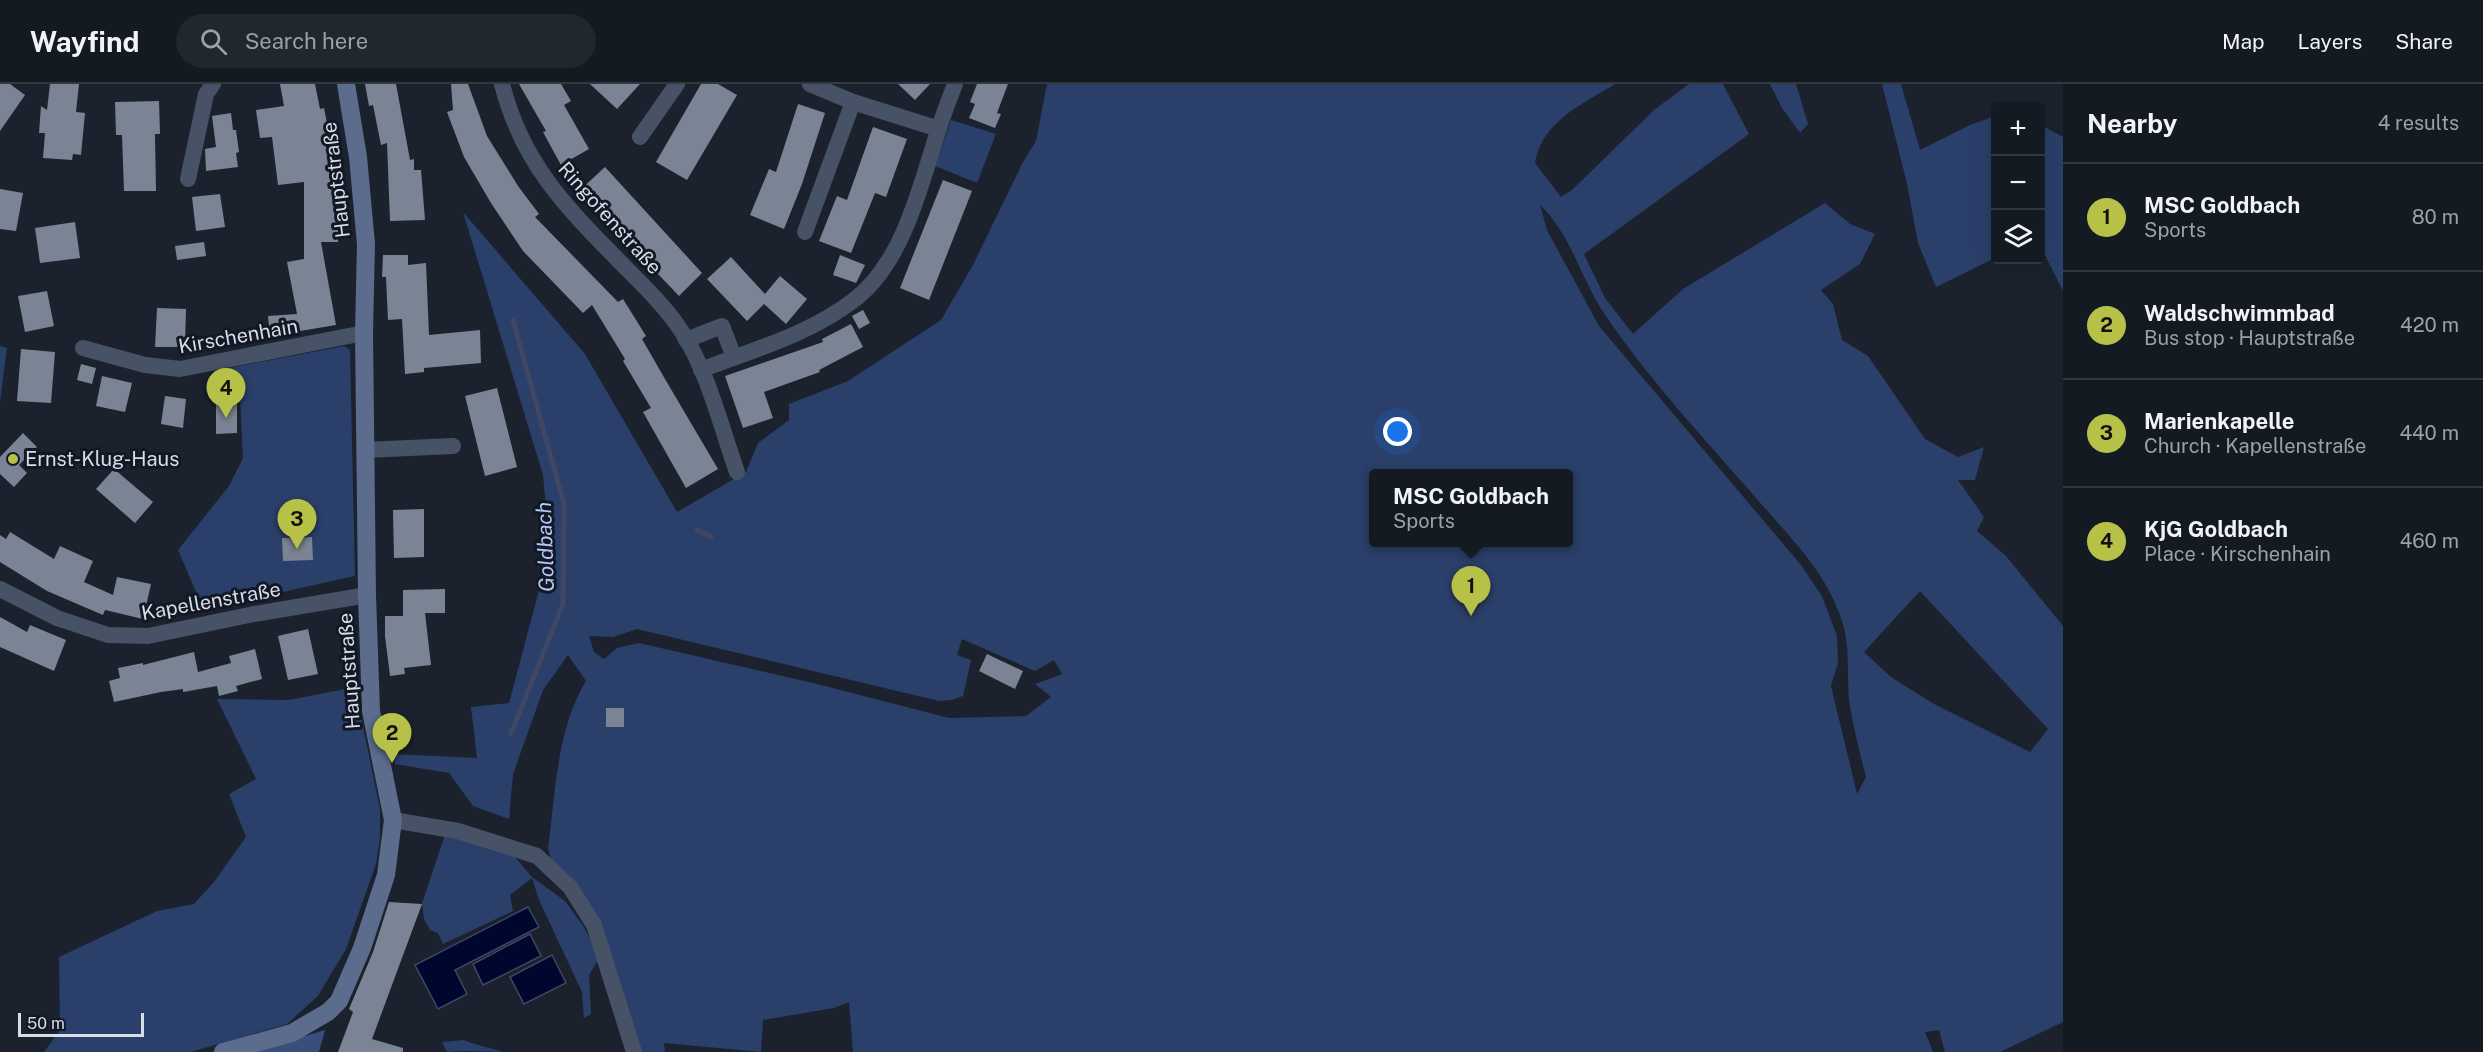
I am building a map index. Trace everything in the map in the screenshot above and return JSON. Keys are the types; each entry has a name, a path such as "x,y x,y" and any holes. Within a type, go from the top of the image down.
{"street":[{"path":"188,179 206,94 213,84"},
{"name":"Hauptstraße","path":"223,1052 292,1033 317,1021 339,1001 362,948 386,875 393,820 371,711 367,595 364,333 366,244 358,157 346,84"},
{"name":"Ringofenstraße","path":"502,84 516,128 533,162 564,204 642,284 682,332 701,370 737,472"},
{"path":"640,137 677,84"},
{"path":"810,84 853,102 939,129"},
{"path":"701,370 805,329 831,316 871,284 886,266 918,198 955,84"},
{"path":"805,232 853,102"},
{"path":"686,339 722,326 734,357"},
{"name":"Kirschenhain","path":"83,348 145,365 180,369 364,333"},
{"path":"366,450 453,446"},
{"name":"Kapellenstraße","path":"0,589 57,618 108,635 148,636 254,614 367,595"},
{"path":"393,820 458,831 537,856 570,887 594,925 633,1052"}],"shaded area":[{"path":"1047,84 1615,84 1566,115 1546,136 1539,148 1535,163 1561,197 1572,190 1654,110 1689,84 1723,84 1749,134 1584,254 1605,298 1633,334 1683,289 1825,203 1850,224 1875,234 1860,264 1821,290 1833,304 1842,340 1868,356 1925,439 1958,457 1984,447 1975,480 1958,480 1984,517 1977,531 2006,556 2063,626 2063,1022 2000,1052 1945,1052 1939,1030 1925,1032 1933,1052 853,1052 849,1002 834,1008 763,1020 761,1052 664,1043 665,1052 639,1052 614,962 552,861 548,849 555,784 563,740 576,699 586,681 568,655 543,690 513,774 509,819 473,806 449,773 395,764 392,754 477,758 471,707 509,703 550,549 543,475 463,212 585,354 677,512 746,472 758,443 789,420 789,404 848,381 941,320 973,265 1023,162 1036,141","holes":["1540,205 1559,228 1594,297 1619,335 1676,407 1806,556 1827,586 1845,632 1850,706 1866,777 1857,794 1831,686 1838,663 1837,636 1822,596 1801,565 1599,326 1547,230","1920,591 2048,729 2030,752 1934,704 1891,677 1864,652","637,629 939,701 963,696 971,660 957,655 962,639 1035,671 1054,660 1062,674 1035,684 1051,697 1026,716 949,718 817,684 639,643 617,648 604,659 594,652 589,636 613,637"]},
{"path":"1770,84 1796,84 1808,124 1800,133 1782,108"},
{"path":"1882,84 1901,84 1920,150 1970,125 1991,117 1991,260 1936,287 1918,243 1907,184"},
{"path":"951,120 996,134 977,183 935,166"},
{"path":"2045,127 2063,137 2063,291 2045,255"},
{"path":"0,346 7,348 0,402"},
{"path":"344,346 350,350 355,576 228,604 200,601 178,550 229,486 243,458 240,396 230,368"},
{"path":"355,687 380,809 380,839 376,864 346,949 318,996 287,1024 191,1052 44,1052 60,1030 59,957 157,911 194,904 214,882 246,837 229,794 256,779 217,699 289,700"},
{"path":"446,832 509,850 532,877 565,901 584,927 599,958 589,975 591,1014 584,1018 582,992 539,900 532,878 510,895 513,911 443,944 438,933 430,930 424,919 422,903"},
{"path":"528,907 539,927 455,970 467,994 438,1009 415,965"},
{"path":"530,934 541,956 483,985 473,964"},
{"path":"552,955 566,983 524,1004 510,977"},
{"path":"325,1030 319,1052 251,1052"},
{"path":"464,1040 502,1052 447,1052 442,1042"}],"building":[{"path":"0,84 10,84 25,95 0,131"},
{"path":"50,84 79,84 76,112 85,113 81,155 73,154 72,160 43,158 45,133 39,133 41,106 47,110"},
{"path":"280,84 315,84 320,109 324,108 338,179 338,242 321,242 336,325 270,336 268,316 297,314 287,262 304,259 304,182 278,185 272,137 260,138 256,110 284,106"},
{"path":"365,84 396,84 410,160 414,159 414,170 421,170 425,220 390,221 387,143 381,145 373,105 369,106"},
{"path":"451,84 468,84 487,136 518,186 539,214 535,217 618,302 623,299 646,336 642,339 718,469 686,488 643,412 651,408 592,305 583,313 523,251 464,157 447,112 453,110"},
{"path":"519,84 561,84 571,101 564,105 589,149 561,165 543,132 546,131"},
{"path":"590,84 640,84 617,109"},
{"path":"701,84 718,84 737,95 687,180 656,162"},
{"path":"898,84 930,84 915,100"},
{"path":"977,84 1008,84 997,113 1001,114 995,128 969,118 975,104 970,102"},
{"path":"159,101 160,134 155,134 156,191 124,191 122,135 116,135 115,102"},
{"path":"798,104 825,113 802,184 784,229 750,215 769,169 776,172"},
{"path":"231,113 239,152 236,153 238,167 206,171 205,149 216,147 212,116"},
{"path":"873,127 907,139 886,197 875,193 851,253 819,241 837,196 847,200"},
{"path":"605,167 702,273 679,296 618,232 616,233 579,191"},
{"path":"943,180 972,191 929,300 900,288"},
{"path":"0,189 23,193 16,231 0,229"},
{"path":"220,194 225,227 196,231 192,197"},
{"path":"75,222 80,258 40,263 35,228"},
{"path":"204,242 206,256 177,260 175,246"},
{"path":"383,255 408,255 408,265 426,263 429,335 480,330 481,363 424,368 424,372 405,374 402,319 388,320 386,277 382,277"},
{"path":"840,255 865,265 856,283 833,275"},
{"path":"731,257 765,294 780,276 807,299 786,324 764,304 747,321 707,279"},
{"path":"47,291 54,326 25,332 18,296"},
{"path":"157,308 186,309 185,347 155,347"},
{"path":"863,310 870,323 859,329 852,316"},
{"path":"851,324 863,347 819,370 820,372 764,392 773,418 743,428 725,376 823,342 822,339"},
{"path":"21,349 55,352 51,403 17,401"},
{"path":"81,364 96,368 92,384 77,380"},
{"path":"102,376 132,383 125,412 96,406"},
{"path":"497,388 517,467 485,476 465,396"},
{"path":"165,396 186,399 183,428 161,424"},
{"path":"216,403 237,403 237,433 216,434"},
{"name":"Ernst-Klug-Haus","path":"23,433 37,447 19,465 27,473 14,487 0,474 0,457"},
{"path":"114,469 153,502 135,523 96,489"},
{"path":"424,509 424,557 394,558 393,510"},
{"path":"10,532 54,559 60,546 93,561 84,582 113,595 117,577 151,584 143,619 105,610 103,615 47,591 0,562 0,535 6,539"},
{"path":"312,537 313,560 283,561 282,538"},
{"path":"445,589 445,613 425,613 431,665 404,668 405,674 390,676 385,616 403,616 403,590"},
{"path":"0,617 27,632 30,625 66,640 54,671 0,647"},
{"path":"308,629 318,674 288,680 278,636"},
{"path":"255,649 262,679 236,686 238,691 219,696 217,686 183,692 183,689 114,702 109,681 120,678 118,668 143,663 143,665 194,652 198,672 231,663 229,656"},
{"path":"987,654 1023,671 1015,689 979,671"},
{"path":"606,708 624,708 624,727 606,727"},
{"path":"389,902 422,904 372,1039 403,1048 403,1052 338,1052 353,1012 349,1009 373,952"}],"waterway":[{"name":"Goldbach","path":"511,734 563,604 564,504 513,320"},
{"path":"697,530 711,537"}],"place":[{"name":"KjG Goldbach","path":"226,418"},
{"name":"Ernst-Klug-Haus","path":"13,459"},
{"name":"Marienkapelle","path":"297,549"},
{"name":"MSC Goldbach","path":"1471,616"},
{"name":"Waldschwimmbad","path":"392,763"}]}
